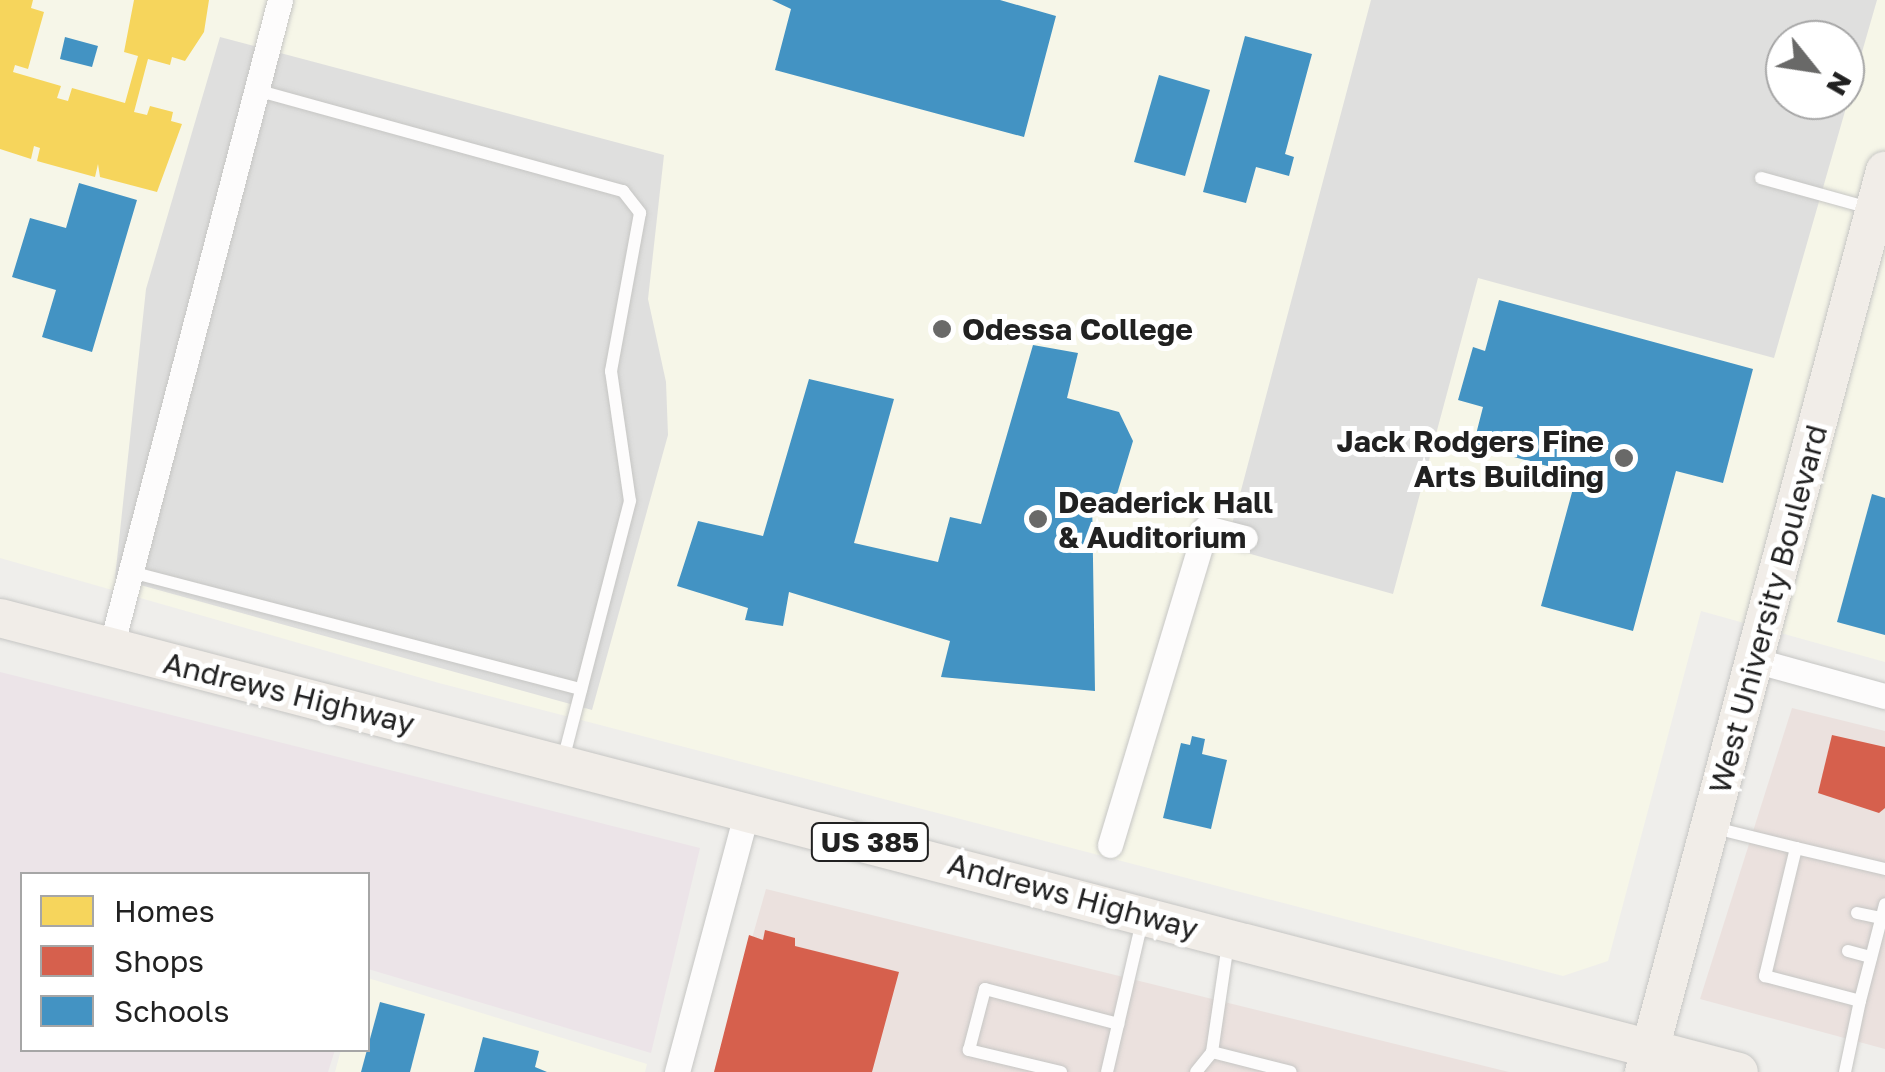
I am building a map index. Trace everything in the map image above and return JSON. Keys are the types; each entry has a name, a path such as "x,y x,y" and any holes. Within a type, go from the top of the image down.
{"main road":[{"name":"West University Boulevard","path":"1647,1060 1885,171"},
{"name":"Andrews Highway","path":"0,618 1230,937 1647,1060 1739,1072"}],"street":[{"path":"111,647 280,0"},
{"path":"1110,845 1206,528 1244,538"},
{"path":"1754,660 1885,696"},
{"path":"678,1072 747,810"}],"lane":[{"path":"256,90 623,191 640,212 611,371 630,501 562,763"},
{"path":"1761,178 1875,209"},
{"path":"131,572 582,688"},
{"path":"1710,827 1885,869"},
{"path":"1796,848 1790,897 1764,976 1860,1000"},
{"path":"1845,1072 1885,904"},
{"path":"1857,913 1882,918"},
{"path":"1107,1072 1144,914"},
{"path":"1196,1072 1212,1052 1230,937"},
{"path":"1848,950 1871,956"},
{"path":"1061,1072 970,1050 984,989 1118,1024"},
{"path":"1212,1052 1291,1072"}],"shaded area":[{"name":"Odessa College","path":"0,0 1885,0 1885,662 1701,611 1608,961 1563,976 439,683 0,558"},
{"path":"1371,0 1877,0 1865,42 1865,20 1765,20 1765,120 1842,120 1774,358 1478,278 1393,594 1226,547"},
{"path":"220,37 664,155 648,299 666,382 668,435 592,710 115,578 146,289"},
{"path":"0,672 700,848 651,1053 370,970 370,872 20,872 20,1052 334,1052 328,1072 0,1072"},
{"path":"1792,708 1885,731 1885,1049 1700,999"},
{"path":"766,889 1509,1072 714,1072"},
{"path":"370,979 647,1064 645,1072 335,1072 340,1052 370,1052"}],"building: Homes":[{"path":"0,0 33,0 31,8 44,12 28,69 15,65 13,72 61,86 57,98 68,101 72,88 125,103 138,56 124,52 134,0 209,0 204,32 185,61 172,57 170,65 148,59 134,112 147,115 150,106 173,112 171,121 182,124 157,192 100,177 98,164 95,177 37,161 40,148 34,146 31,159 0,149"}],"building: Shops":[{"path":"1832,735 1885,747 1885,808 1879,813 1818,793"},
{"path":"765,930 795,938 795,946 899,972 872,1072 714,1072 749,935 763,940"}],"building: Schools":[{"path":"772,0 1000,0 1056,16 1024,137 775,70 791,9"},
{"path":"1245,36 1312,54 1285,154 1294,157 1289,176 1256,167 1246,203 1203,192"},
{"path":"65,37 98,46 92,67 60,59"},
{"path":"1159,75 1210,90 1185,176 1134,162"},
{"path":"79,183 137,200 92,352 42,337 56,290 12,277 30,218 66,228"},
{"name":"Jack Rodgers Fine Arts Building","path":"1499,300 1753,369 1723,483 1676,471 1633,631 1541,606 1577,474 1473,446 1483,407 1458,400 1473,347 1485,351"},
{"name":"Deaderick Hall & Auditorium","path":"1033,345 1078,353 1067,398 1119,412 1133,441 1117,494 1092,494 1095,691 941,677 950,641 789,592 783,626 745,620 748,608 677,586 698,521 763,536 809,379 894,399 854,543 938,562 950,517 981,524"},
{"path":"1872,494 1885,498 1885,635 1837,622"},
{"path":"1192,736 1205,739 1202,754 1227,760 1211,829 1163,818 1181,743 1190,745"},
{"path":"380,1002 425,1014 410,1072 361,1072 366,1052 370,1052"},
{"path":"483,1037 539,1051 535,1067 547,1072 474,1072"}],"place":[{"name":"Odessa College","path":"942,329"},
{"name":"Jack Rodgers Fine Arts Building","path":"1624,458"},
{"name":"Deaderick Hall & Auditorium","path":"1038,519"}]}
